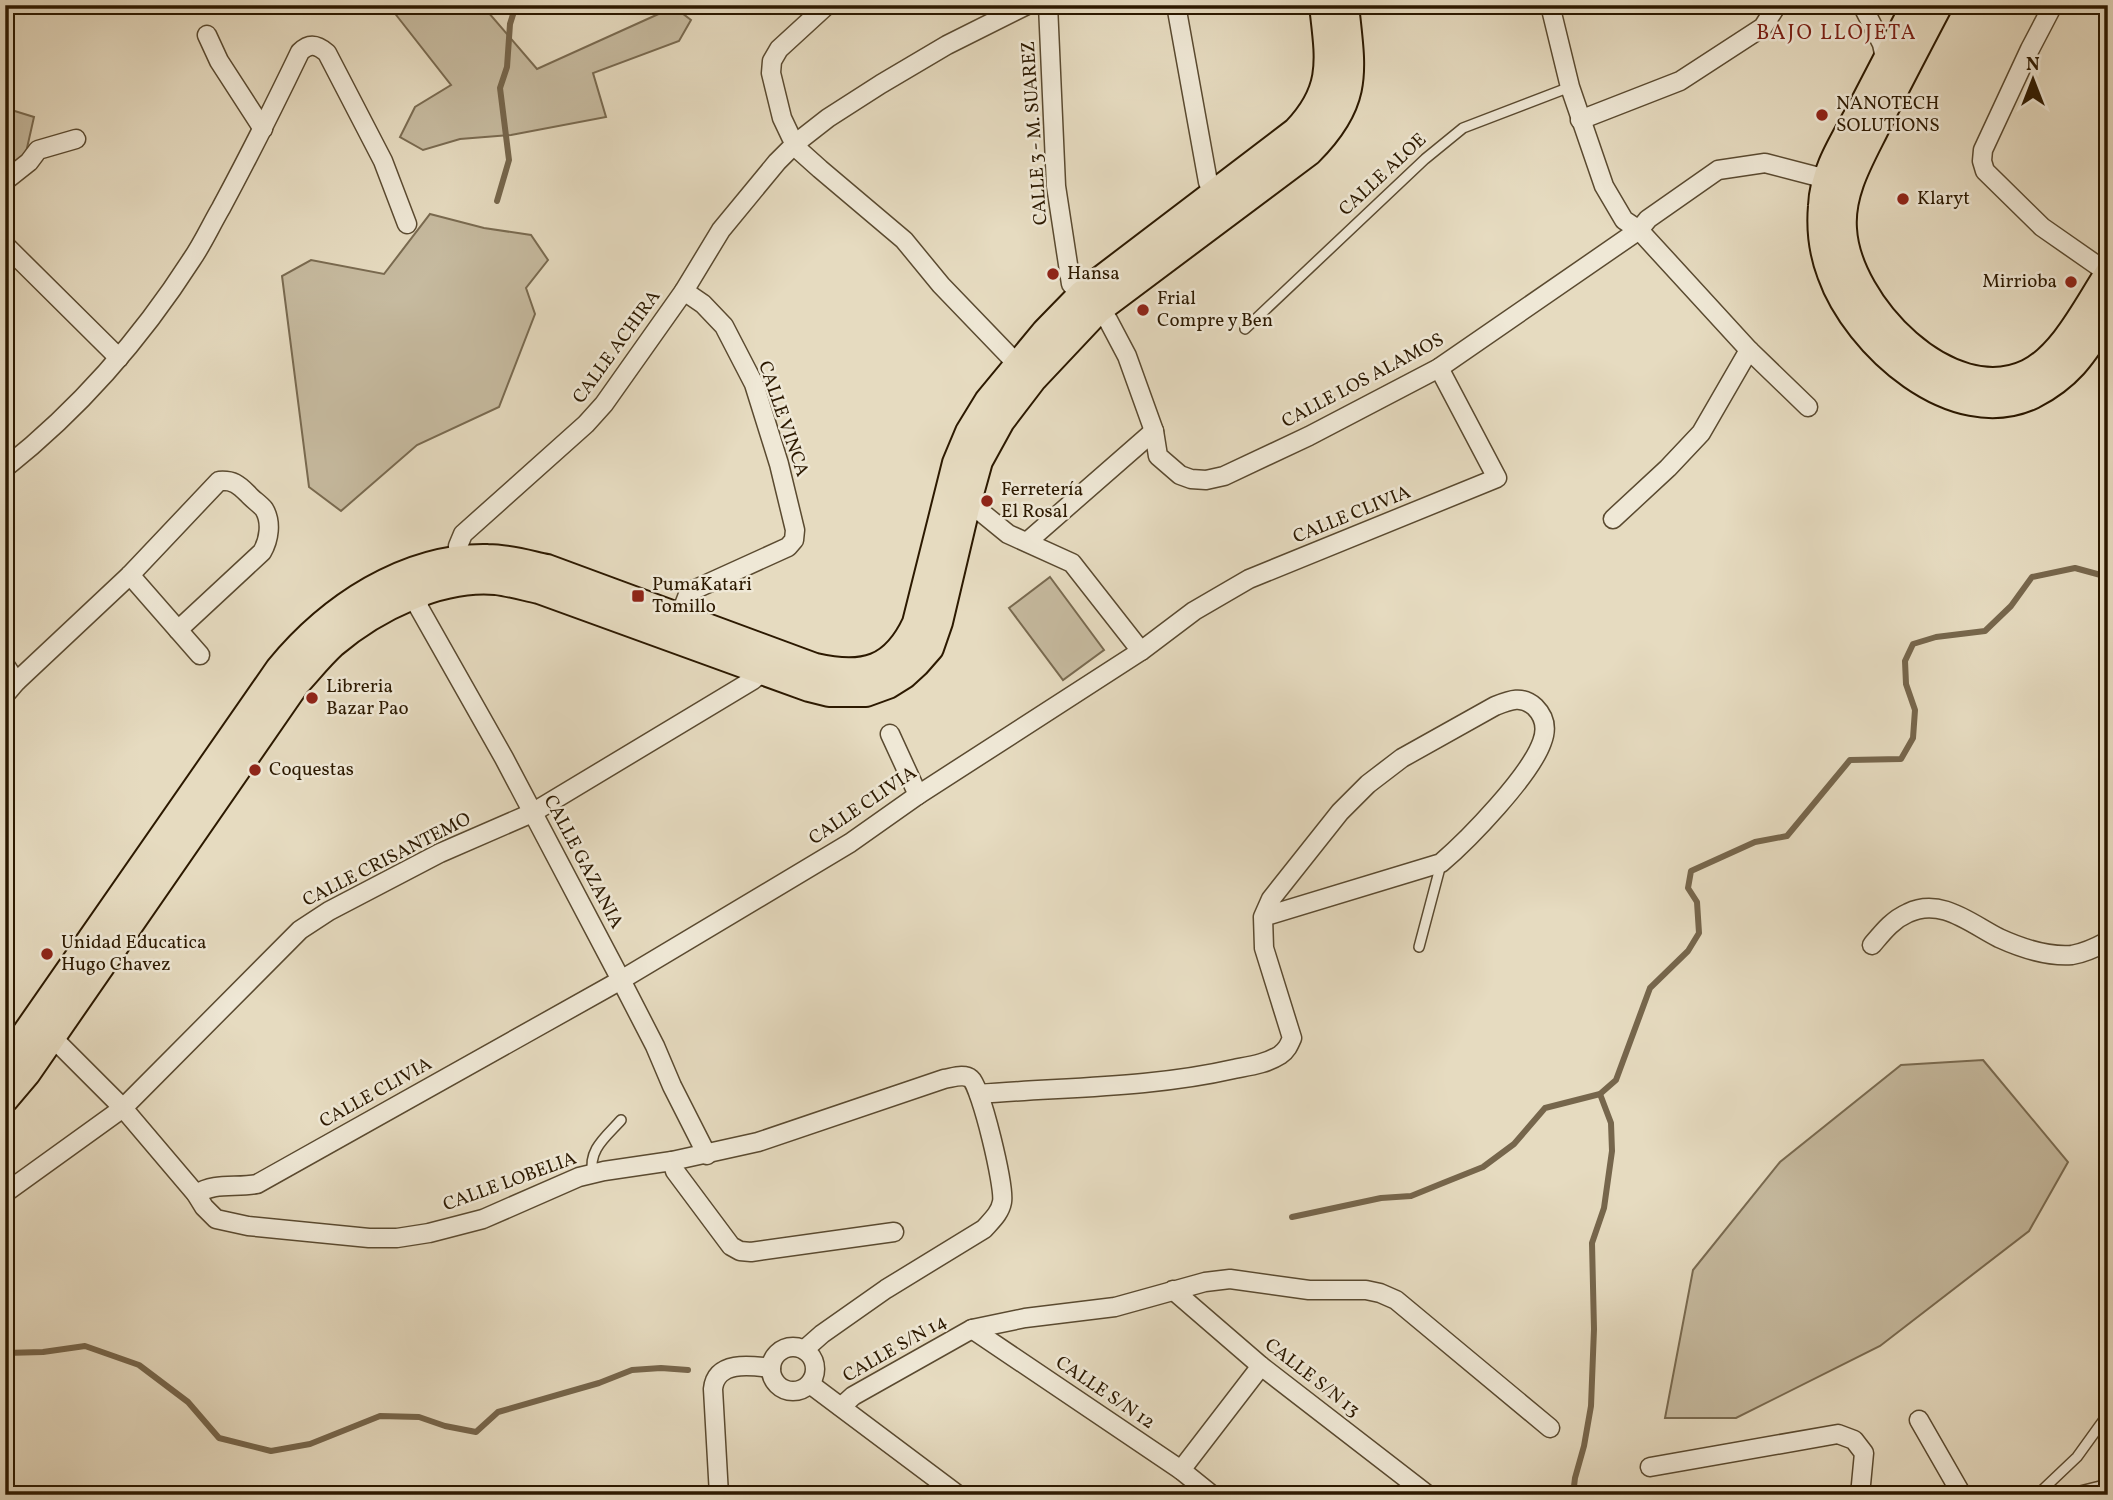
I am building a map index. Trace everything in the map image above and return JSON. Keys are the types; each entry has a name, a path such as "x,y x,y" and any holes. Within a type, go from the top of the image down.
{"main road":[{"path":"5,1100 27,1073 41,1031 279,669 316,629 337,612 379,586 418,582 439,587 477,581 514,584 766,662 852,673 870,669 898,653 916,623 925,594 956,463 969,432 988,401 1025,372 1090,302 1221,203 1296,131 1315,109 1328,77 1323,5"},
{"path":"1221,203 1309,152 1333,126 1351,79 1345,5"},
{"path":"1895,67 1915,5"},
{"path":"1940,5 1895,67 1833,163 1842,228 1852,267 1861,287 1888,323 1931,360 1970,379 2000,381 2030,372 2049,358 2066,338 2108,273"},
{"path":"1837,186 1821,208 1825,253 1831,276 1843,300 1873,342 1918,380 1945,394 1974,403 2003,403 2030,396 2054,383 2071,369 2108,316"},
{"path":"418,582 435,564 459,560 488,558 547,568 679,618 819,691 866,693 888,685 904,675 930,648 939,622 979,461 1025,372"},
{"path":"5,1063 41,1031"}],"street":[{"path":"827,5 779,49 772,61 771,73 782,118 791,136 801,152 904,240 941,285 1025,372"},
{"name":"CALLE ACHIRA","path":"459,560 458,546 463,534 586,424 604,404 684,291 721,230 796,142 892,77 947,45 1027,5"},
{"name":"CALLE 3 - M. SUAREZ","path":"1048,5 1056,186 1071,284 1090,302"},
{"path":"1176,5 1208,181 1221,203"},
{"path":"1550,5 1580,120 1604,186 1624,220 1639,230 1749,351 1808,407"},
{"path":"1580,120 1681,81 1763,27 1777,5"},
{"path":"1862,5 1895,67"},
{"path":"2053,5 1983,149 1982,161 1985,171 2042,226 2108,273"},
{"path":"206,35 219,61 263,129"},
{"path":"5,468 50,431 119,358 193,258 305,47 320,47 327,53 383,161 407,224"},
{"path":"5,181 29,162 38,150 76,139"},
{"name":"CALLE LOS ALAMOS","path":"1090,302 1108,320 1127,356 1154,431 1158,456 1180,475 1191,480 1215,478 1309,436 1439,368 1639,230 1648,219 1718,170 1765,163 1815,176 1837,186"},
{"path":"5,245 119,358"},
{"path":"5,260 41,292 75,312"},
{"name":"CALLE VINCA","path":"679,618 689,592 788,547 794,540 795,530 779,464 754,384 724,326 703,304 684,291"},
{"path":"1613,519 1701,433 1749,351"},
{"name":"CALLE CLIVIA","path":"196,1194 213,1186 257,1184 621,980 850,843 918,795 1142,651 1194,611 1249,579 1497,478 1439,368"},
{"path":"1027,542 1154,431"},
{"path":"11,689 130,575 219,481 228,480 236,483 265,510 269,541 262,552 178,630"},
{"path":"966,508 981,512 1008,534 1072,563 1142,651"},
{"path":"130,575 200,655"},
{"name":"CALLE GAZANIA","path":"418,582 418,606 504,758 655,1046 707,1154"},
{"name":"CALLE CRISANTEMO","path":"5,1193 123,1108 300,930 329,911 440,853 533,813 753,680 766,662"},
{"path":"5,664 11,689"},
{"path":"805,1349 886,1289 984,1229 997,1216 1002,1204 1002,1181 979,1094 1153,1083 1204,1076 1266,1062 1288,1048 1292,1038 1264,948 1264,918 1271,899 1340,812 1368,784 1402,758 1510,699 1522,699 1541,714 1545,724 1542,744 1524,774 1458,848 1441,863 1264,918"},
{"path":"890,734 918,795"},
{"path":"1872,945 1891,923 1910,912 1922,909 1940,909 1958,914 1998,937 2030,950 2052,954 2074,954 2108,942"},
{"name":"CALLE LOBELIA","path":"41,1031 60,1045 123,1108 216,1220 248,1226 369,1238 397,1238 429,1233 483,1219 579,1177 673,1161 758,1142 944,1079 971,1079 979,1094"},
{"path":"673,1161 675,1171 731,1246 740,1251 762,1251 894,1233"},
{"name":"CALLE S/N 14","path":"841,1408 853,1396 972,1329 1025,1318 1115,1307 1205,1282 1230,1279 1309,1290 1366,1290 1396,1300 1550,1428"},
{"name":"CALLE S/N 13","path":"1173,1290 1261,1366 1428,1495"},
{"name":"CALLE S/N 12","path":"972,1329 1181,1470 1212,1495"},
{"path":"785,1348 805,1349 815,1366 810,1384 798,1391 785,1390 775,1381 771,1367 775,1356 785,1348"},
{"path":"1181,1470 1261,1366"},
{"path":"719,1495 714,1379 732,1367 771,1367"},
{"path":"810,1384 958,1495"},
{"path":"1919,1420 1962,1495"},
{"path":"1650,1467 1838,1434 1854,1440 1864,1453 1860,1495"}],"lane":[{"name":"CALLE ALOE","path":"1245,329 1424,159 1463,128 1570,87"},
{"path":"1419,947 1441,863"},
{"path":"593,1174 593,1153 621,1120"},
{"path":"2037,1495 2077,1457 2108,1414"},
{"path":"2046,1495 2108,1484"}],"shaded area":[{"path":"400,5 482,5 537,69 674,7 691,20 679,41 593,73 606,117 511,135 460,139 423,150 400,137 415,107 451,85 393,11"},
{"path":"5,108 34,117 25,157 5,173"},
{"path":"430,214 484,228 531,235 548,260 526,288 535,314 499,407 417,445 341,511 309,487 282,276 311,260 384,274"},
{"path":"1050,577 1104,650 1063,680 1009,608"},
{"path":"1983,1060 2068,1162 2029,1231 1880,1346 1736,1418 1665,1418 1693,1270 1780,1162 1901,1065"}],"waterway":[{"path":"5,18 20,5"},
{"path":"497,201 509,160 500,88 507,67 510,24 516,5"},
{"path":"1292,1217 1381,1198 1411,1196 1483,1167 1514,1144 1545,1108 1600,1094 1616,1080 1650,988 1688,951 1699,933 1697,902 1688,888 1691,871 1755,842 1787,836 1850,760 1901,759 1913,738 1915,710 1906,684 1905,661 1913,644 1936,637 1985,631 2011,606 2032,577 2075,568 2108,577"},
{"path":"1573,1495 1591,1406 1594,1329 1592,1243 1604,1208 1612,1151 1611,1123 1600,1094"},
{"path":"5,1353 43,1352 85,1346 139,1365 188,1402 219,1438 271,1451 310,1444 380,1416 419,1417 476,1432 498,1412 599,1383 632,1370 688,1370"}],"place":[{"name":"NANOTECH SOLUTIONS","path":"1822,115"},
{"name":"Klaryt","path":"1903,199"},
{"name":"Hansa","path":"1053,274"},
{"name":"Mirrioba","path":"2071,282"},
{"name":"Frial Compre y Ben","path":"1143,310"},
{"name":"Ferretería El Rosal","path":"987,501"},
{"name":"PumaKatari Tomillo","path":"638,596"},
{"name":"Libreria Bazar Pao","path":"312,698"},
{"name":"Coquestas","path":"255,770"},
{"name":"Unidad Educatica Hugo Chavez","path":"47,954"}],"district":[{"name":"BAJO LLOJETA","path":"1837,33"}]}
